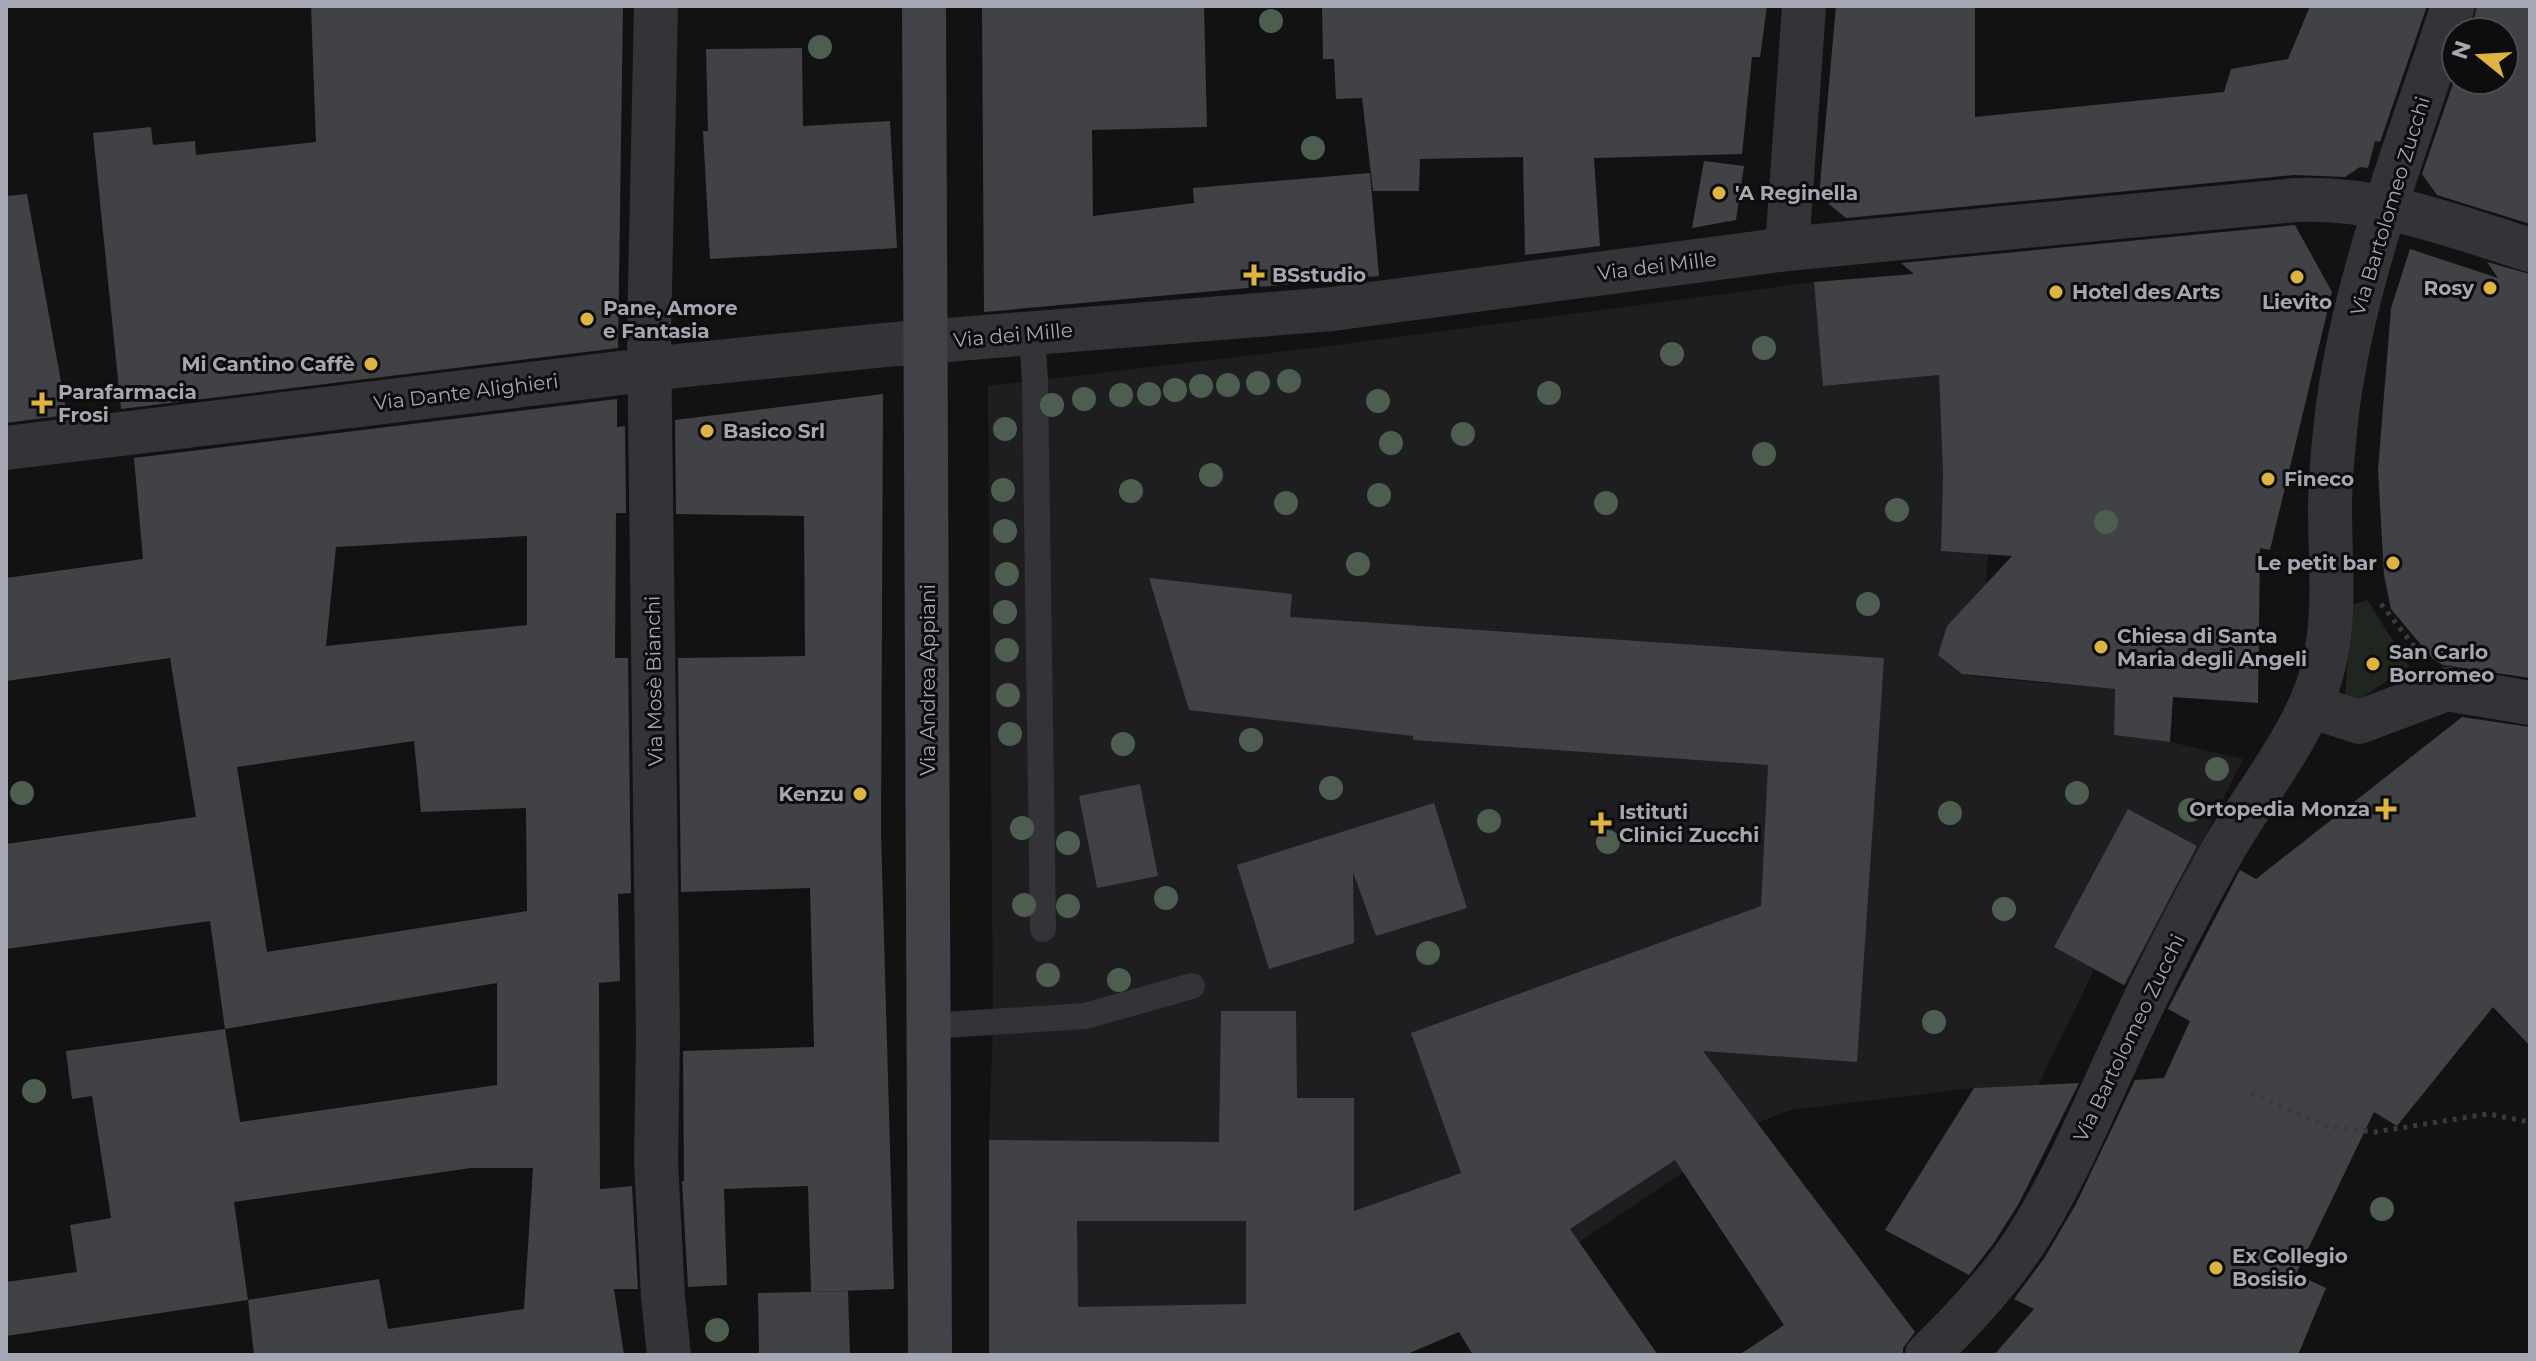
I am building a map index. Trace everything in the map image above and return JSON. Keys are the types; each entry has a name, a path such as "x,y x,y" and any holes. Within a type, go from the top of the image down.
{"street":[{"name":"Via Mosè Bianchi","path":"656,6 650,370 658,1036 656,1162 669,1355"},
{"name":"Via Andrea Appiani","path":"924,6 930,1355"},
{"path":"1787,249 1804,6"},
{"name":"Via Bartolomeo Zucchi","path":"1927,1355 1986,1294 2023,1244 2062,1177 2144,1001 2219,857 2311,706 2325,662 2331,568 2330,504 2346,356 2362,284 2453,6"},
{"name":"Via dei Mille","path":"927,342 1332,309 1787,249 2296,200 2354,200 2387,207 2530,250"},
{"name":"Via Dante Alighieri","path":"6,448 650,370 927,342"},
{"path":"2311,706 2359,722 2447,689 2530,703"}],"lane":[{"path":"1032,334 1043,929"},
{"path":"929,1026 1085,1016 1192,986"}],"path":[{"path":"2331,568 2363,580 2447,689"},
{"path":"2251,1093 2330,1127 2375,1132 2488,1114 2530,1122"}],"shaded area":[{"name":"Istituti Clinici Zucchi","path":"1814,282 1824,386 1939,375 1943,473 1941,550 1988,554 1984,611 1950,665 1962,674 1979,677 2115,689 2114,735 2170,742 2243,759 2125,986 2094,970 2038,1085 1974,1088 1790,1110 1757,1123 1579,1242 989,1355 989,1140 993,1022 988,386 1329,346"},
{"path":"2367,600 2409,666 2344,710 2352,605"}],"building":[{"path":"311,6 623,6 618,348 121,409 93,133 151,127 153,145 195,141 196,155 316,142"},
{"path":"982,6 1204,6 1207,127 1092,130 1093,216 1194,203 1193,188 1370,173 1379,276 984,312"},
{"path":"1322,6 1767,6 1760,57 1752,57 1742,154 1594,158 1600,246 1525,255 1523,157 1420,159 1419,191 1373,191 1362,98 1336,99 1334,59 1323,59"},
{"path":"1836,6 1975,6 1975,117 2224,92 2231,69 2288,59 2310,6 2427,6 2380,142 2375,141 2368,168 2360,167 2345,177 2294,175 1846,218 1819,196"},
{"path":"2477,6 2530,6 2530,224 2437,195 2422,174 2449,96 2520,96 2520,16 2475,16"},
{"path":"802,48 803,126 890,121 897,248 710,259 703,131 708,131 706,49"},
{"name":"'A Reginella","path":"1704,161 1744,166 1736,220 1692,228"},
{"path":"27,194 67,415 6,423 6,196"},
{"path":"2295,225 2332,292 2270,550 2260,548 2258,703 2173,697 2170,742 2114,735 2115,689 1962,674 1938,655 1947,626 2012,556 1941,551 1943,473 1939,375 1823,386 1814,282 1914,274 1901,263"},
{"path":"2410,249 2498,278 2487,262 2530,274 2530,678 2443,665 2433,659 2391,609 2384,575 2378,470 2391,308"},
{"path":"883,394 881,832 894,1289 811,1292 808,1186 724,1189 727,1285 688,1287 682,1181 683,1051 814,1047 810,888 681,892 678,658 805,656 804,516 676,514 675,420"},
{"path":"617,399 617,427 625,426 626,513 616,513 615,658 628,658 631,893 618,894 620,981 599,983 600,1189 632,1186 638,1289 614,1289 624,1355 254,1355 248,1300 6,1336 6,1282 77,1272 70,1225 111,1218 92,1096 72,1099 66,1051 225,1029 210,921 6,949 6,844 196,817 170,658 6,681 6,578 143,559 134,458","holes":["527,536 527,625 326,646 336,547","414,741 421,812 526,808 527,911 267,952 237,767","497,983 497,1085 240,1122 225,1029","471,1168 533,1168 524,1309 388,1329 379,1279 248,1300 234,1202"]},
{"path":"1149,578 1292,594 1290,617 1884,658 1857,1062 1703,1051 1915,1332 1903,1348 1903,1355 1739,1355 1784,1325 1675,1160 1570,1229 1658,1355 1473,1355 1459,1332 1405,1355 989,1355 989,1140 1219,1142 1221,1011 1296,1011 1297,1098 1354,1098 1354,1211 1461,1173 1411,1033 1761,906 1768,765 1413,740 1413,736 1189,710","holes":["1077,1221 1246,1221 1246,1304 1078,1307"]},
{"path":"2462,717 2530,727 2530,1046 2493,1007 2397,1126 2374,1112 2296,1274 2326,1288 2298,1355 1994,1355 2034,1309 2014,1299 2045,1257 2076,1204 2135,1080 2164,1078 2190,1021 2168,1009 2240,870 2256,879"},
{"path":"1140,784 1158,876 1097,888 1079,796"},
{"path":"1434,803 1467,908 1376,936 1353,872 1354,943 1269,969 1237,865"},
{"path":"2128,809 2197,846 2124,985 2054,947"},
{"path":"2079,1083 2018,1205 1969,1275 1885,1230 1974,1088"},
{"path":"848,1291 850,1355 759,1355 758,1293"}],"place":[{"name":"'A Reginella","path":"1719,193"},
{"name":"BSstudio","path":"1254,275"},
{"name":"Lievito","path":"2297,277"},
{"name":"Rosy","path":"2490,288"},
{"name":"Hotel des Arts","path":"2056,292"},
{"name":"Pane, Amore e Fantasia","path":"587,319"},
{"name":"Mi Cantino Caffè","path":"371,364"},
{"name":"Parafarmacia Frosi","path":"42,403"},
{"name":"Basico Srl","path":"707,431"},
{"name":"Fineco","path":"2268,479"},
{"name":"Le petit bar","path":"2393,563"},
{"name":"Chiesa di Santa Maria degli Angeli","path":"2101,647"},
{"name":"San Carlo Borromeo","path":"2373,664"},
{"name":"Kenzu","path":"860,794"},
{"name":"Ortopedia Monza","path":"2386,809"},
{"name":"Istituti Clinici Zucchi","path":"1601,823"},
{"name":"Ex Collegio Bosisio","path":"2216,1268"}]}
